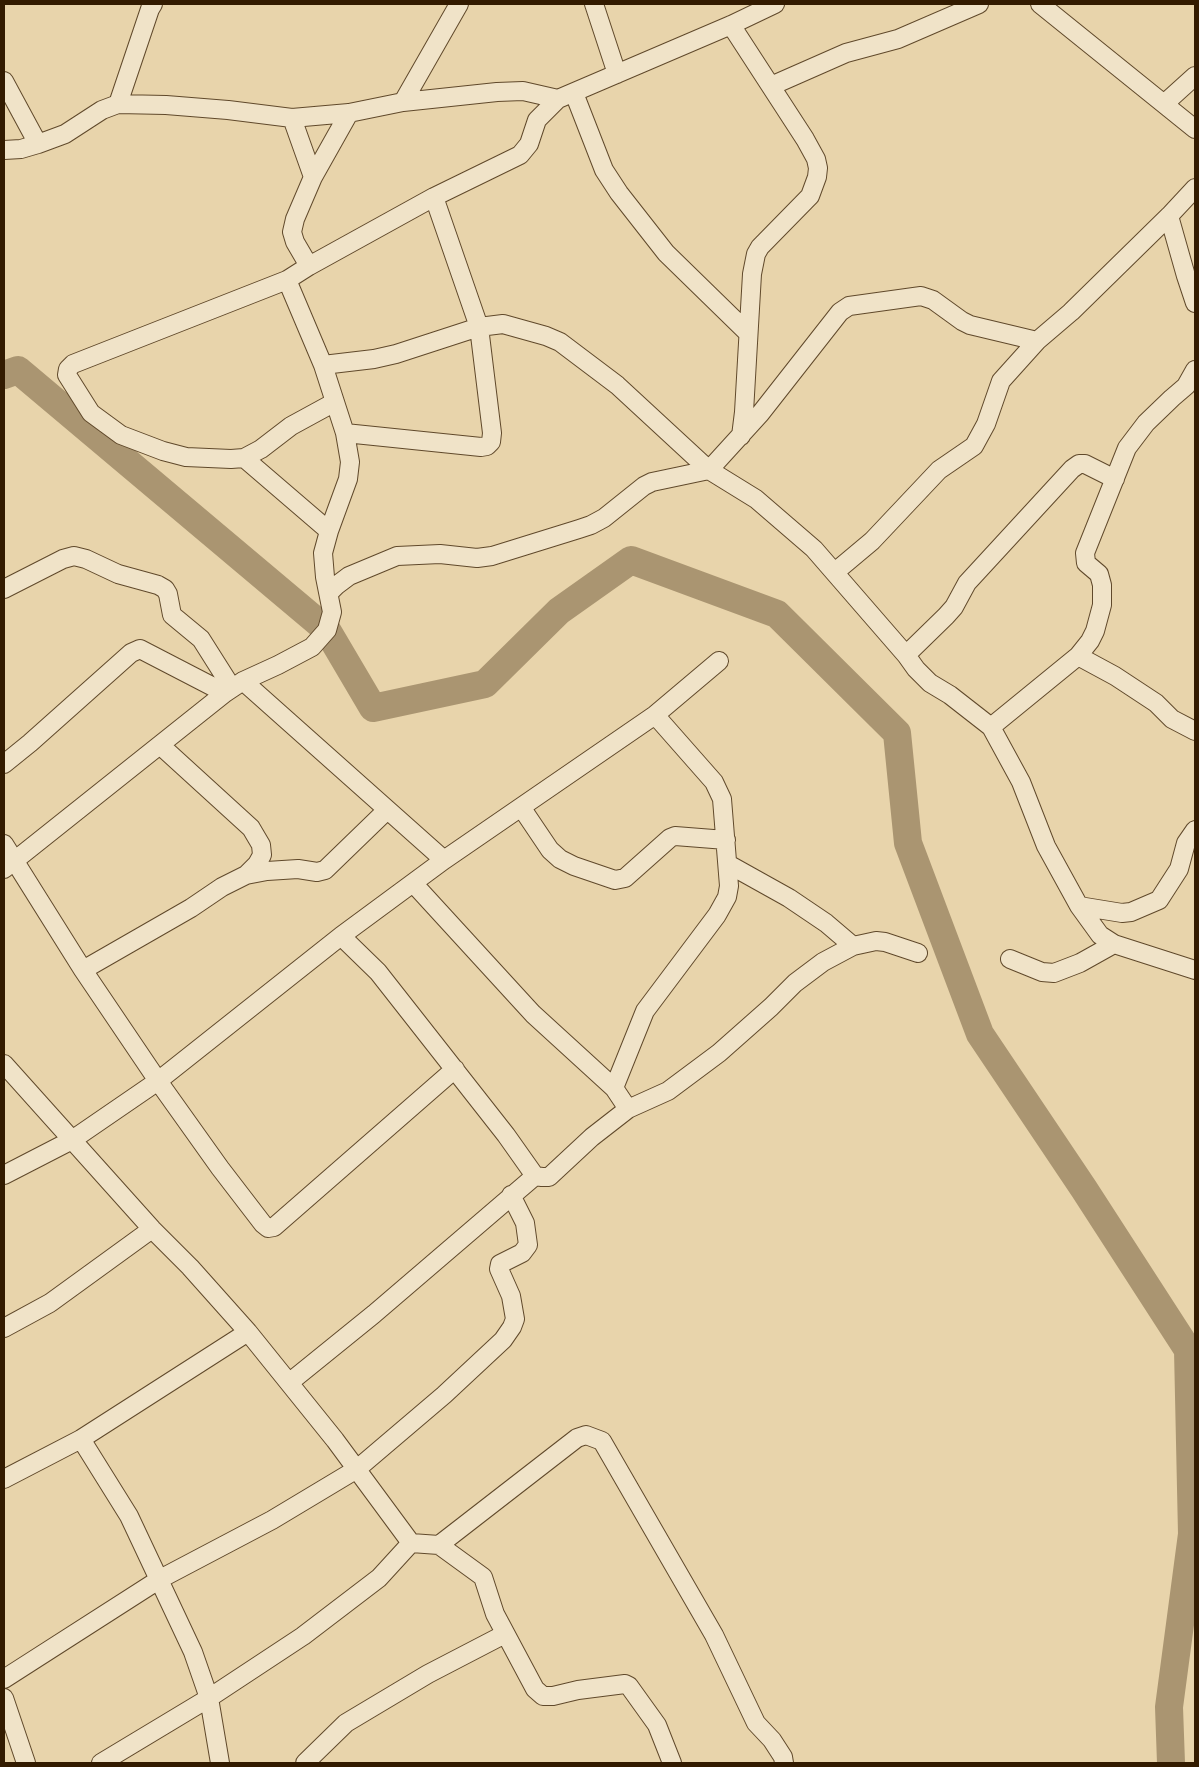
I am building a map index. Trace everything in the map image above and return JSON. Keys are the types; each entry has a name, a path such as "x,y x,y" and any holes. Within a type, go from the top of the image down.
{"street":[{"path":"403,102 459,4"},
{"path":"594,4 617,74"},
{"path":"335,402 291,426 261,450 244,458 186,457 163,452 121,435 91,413 67,375 68,369 73,364 287,280 434,197 520,155 530,144 537,120 558,99 732,25 775,4"},
{"path":"771,86 846,53 898,39 978,4"},
{"path":"1040,4 1195,129"},
{"path":"118,104 148,6"},
{"path":"732,25 816,159 818,168 817,177 810,196 760,247 756,254 752,274 741,436"},
{"path":"1164,104 1195,76"},
{"path":"4,82 38,144"},
{"path":"4,150 20,149 65,134 91,116 118,104 166,105 292,118 349,113 403,102 523,91 558,99"},
{"path":"574,93 604,170 619,193 666,253 748,333"},
{"path":"309,266 295,242 292,232 295,219 313,177 349,113"},
{"path":"292,118 313,177"},
{"path":"835,572 872,541 939,470 974,446 986,424 1002,382 1037,341 1071,312 1195,188"},
{"path":"345,433 480,447 487,446 491,442 492,433 479,327 434,197"},
{"path":"1169,216 1195,303"},
{"path":"9,865 233,687 312,647 327,630 332,612 325,578 323,553 328,531 348,478 350,462 345,433 323,365 287,280"},
{"path":"329,593 349,576 397,556 440,554 477,558 492,556 579,529 604,518 644,486 652,482 709,470 760,414 840,312 850,306 921,296 932,300 962,322 1037,341"},
{"path":"323,365 374,359 396,354 479,327 503,324 538,333 560,342 617,385 709,470 756,499 814,550 835,572 916,669 930,683 950,695 991,727 1021,782 1046,846 1079,906 1100,935 1114,944 1195,970"},
{"path":"991,727 1078,656 1093,636 1102,605 1102,585 1099,574 1086,563 1085,553 1127,448 1146,423 1186,386 1195,370"},
{"path":"244,458 328,531"},
{"path":"906,655 946,616 954,607 967,583 1072,469 1079,464 1085,464 1115,478"},
{"path":"4,589 63,559 74,556 86,559 118,574 158,585 165,589 168,594 172,615 193,631 207,647 233,687 387,810 444,860"},
{"path":"205,682 207,647"},
{"path":"4,764 131,653 140,649 205,682 233,687"},
{"path":"1078,656 1115,676 1156,704 1172,719 1195,731"},
{"path":"4,1175 72,1140 158,1081 341,936 444,860 655,715 719,661"},
{"path":"614,1088 645,1011 717,915 728,897 728,864 722,799 714,782 655,715"},
{"path":"160,745 251,828 261,845 262,855 257,864 246,875"},
{"path":"521,807 550,850 560,860 615,880 625,878 674,836 726,840"},
{"path":"84,970 191,908 222,887 246,875 267,871 298,869 317,872 325,870 387,810"},
{"path":"1079,906 1122,913 1131,912 1160,900 1179,869 1186,843 1195,830"},
{"path":"4,844 9,865 84,970 158,1081 220,1168 268,1228 274,1227 455,1069"},
{"path":"728,864 789,898 826,923 852,946"},
{"path":"413,883 533,1014 614,1088 628,1109"},
{"path":"341,936 378,972 506,1135 535,1176"},
{"path":"290,1382 374,1314 535,1176 549,1177 592,1137 628,1109 668,1091 719,1054 795,984 823,962 852,946 876,941 885,942 918,953"},
{"path":"1010,960 1042,972 1054,973 1080,964 1114,944"},
{"path":"4,1064 152,1229 190,1267 248,1332 290,1382 411,1543 439,1545 483,1578 495,1614 535,1689 543,1696 553,1696 578,1690 625,1684 630,1686 657,1725 672,1763"},
{"path":"4,1679 160,1579 272,1520 357,1469 448,1392 503,1340 515,1319 511,1296 499,1269 500,1264 522,1253 528,1245 525,1222 512,1195"},
{"path":"4,1328 50,1303 152,1229"},
{"path":"4,1479 81,1439 248,1332"},
{"path":"439,1545 577,1438 586,1435 602,1441 714,1635 756,1723 772,1740 783,1757 784,1763"},
{"path":"81,1439 129,1516 193,1652 209,1698 220,1763"},
{"path":"100,1763 209,1698 303,1636 379,1578 411,1543"},
{"path":"305,1763 346,1723 428,1674 505,1634"},
{"path":"4,1698 26,1763"}],"waterway":[{"path":"4,375 18,370 327,630 373,708 485,684 559,611 631,560 777,614 897,733 908,843 980,1034 1084,1189 1188,1350 1192,1534 1169,1707 1171,1763"}]}
